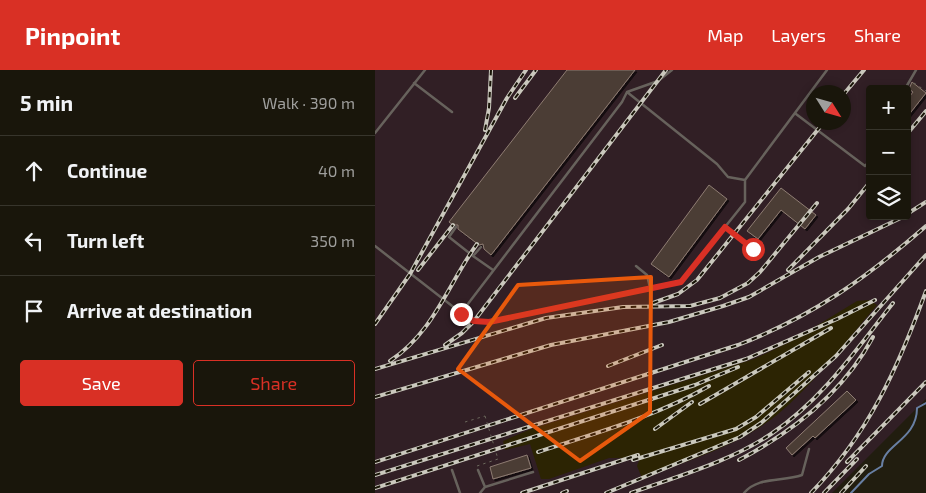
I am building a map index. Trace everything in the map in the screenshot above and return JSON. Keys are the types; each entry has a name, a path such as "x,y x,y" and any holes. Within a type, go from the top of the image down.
{"lane":[{"path":"375,133 425,70"},
{"path":"461,314 622,102 627,92 658,81 672,70"},
{"path":"375,246 461,314 474,321 489,322 681,282 745,202 745,180 827,70"},
{"path":"908,85 917,70"},
{"path":"414,83 453,112"},
{"path":"627,92 717,164 728,177 745,180"},
{"path":"796,114 866,165"},
{"path":"456,227 449,237 493,270"},
{"path":"725,227 753,249"},
{"path":"473,256 481,247"},
{"path":"636,266 647,275 650,288"},
{"path":"744,493 749,487 761,482 790,479 802,475 809,449"},
{"path":"477,468 485,487"},
{"path":"452,470 460,493"},
{"path":"480,493 485,487 533,472"}],"path":[{"path":"911,80 926,91"},
{"path":"465,422 485,416 498,459 477,468"}],"highlighted area":[{"path":"651,277 650,412 580,461 458,369 518,285"}],"shaded area":[{"path":"375,70 926,70 926,399 832,493 375,493"}],"sand":[{"path":"869,300 877,305 829,362 790,403 762,426 712,452 642,478 637,466 640,458 609,458 549,479 541,479 530,444 505,450 503,441 531,429 754,359 790,342 857,301"}],"building":[{"path":"567,70 635,70 491,255 484,249 483,244 479,245 458,229 458,225 453,225 449,222"},
{"path":"912,82 926,93 911,112 911,95 913,92 911,85"},
{"path":"709,185 727,199 669,277 651,264"},
{"path":"781,188 816,215 805,229 781,210 758,239 747,231"},
{"path":"847,391 856,400 815,438 813,436 792,455 786,448"},
{"path":"527,455 531,468 493,479 490,467"}],"waterway":[{"path":"851,493 869,474 882,466 887,453 912,428 917,408 926,403"}],"railway":[{"path":"485,130 489,108 491,70"},
{"path":"375,324 410,274 507,98 526,70"},
{"path":"515,98 536,70"},
{"path":"445,345 462,333 474,321 666,70"},
{"path":"851,85 864,70"},
{"path":"910,130 926,111"},
{"path":"653,303 678,294 697,280 818,130"},
{"path":"788,270 848,209 866,187"},
{"path":"911,211 926,202"},
{"path":"375,369 546,318 623,307 690,306 720,298 748,283 760,272 817,203"},
{"path":"375,397 551,345 669,322 723,306 749,297 819,257 897,220"},
{"path":"418,270 453,225"},
{"path":"375,462 738,345 765,334 814,309 837,294 881,263 926,226"},
{"path":"390,361 405,349 429,322 477,244"},
{"path":"606,493 740,437 761,423 836,356 926,255"},
{"path":"811,493 849,447 880,398 893,373 926,291"},
{"path":"375,475 746,359 875,300"},
{"path":"631,493 738,453 789,421 822,390 852,356 893,303"},
{"path":"700,404 831,328"},
{"path":"739,460 779,436 815,409 847,376 873,337"},
{"path":"608,366 662,345"},
{"path":"375,488 695,385 738,367"},
{"path":"633,460 736,429 756,417 809,372"},
{"path":"847,462 926,382"},
{"path":"538,452 668,407 709,386"},
{"path":"655,429 692,402"},
{"path":"522,493 638,455"},
{"path":"824,493 857,459"},
{"path":"841,493 866,466"},
{"path":"562,493 567,491"}],"route":[{"path":"461,314 474,321 489,322 681,282 725,227 753,249"}]}
